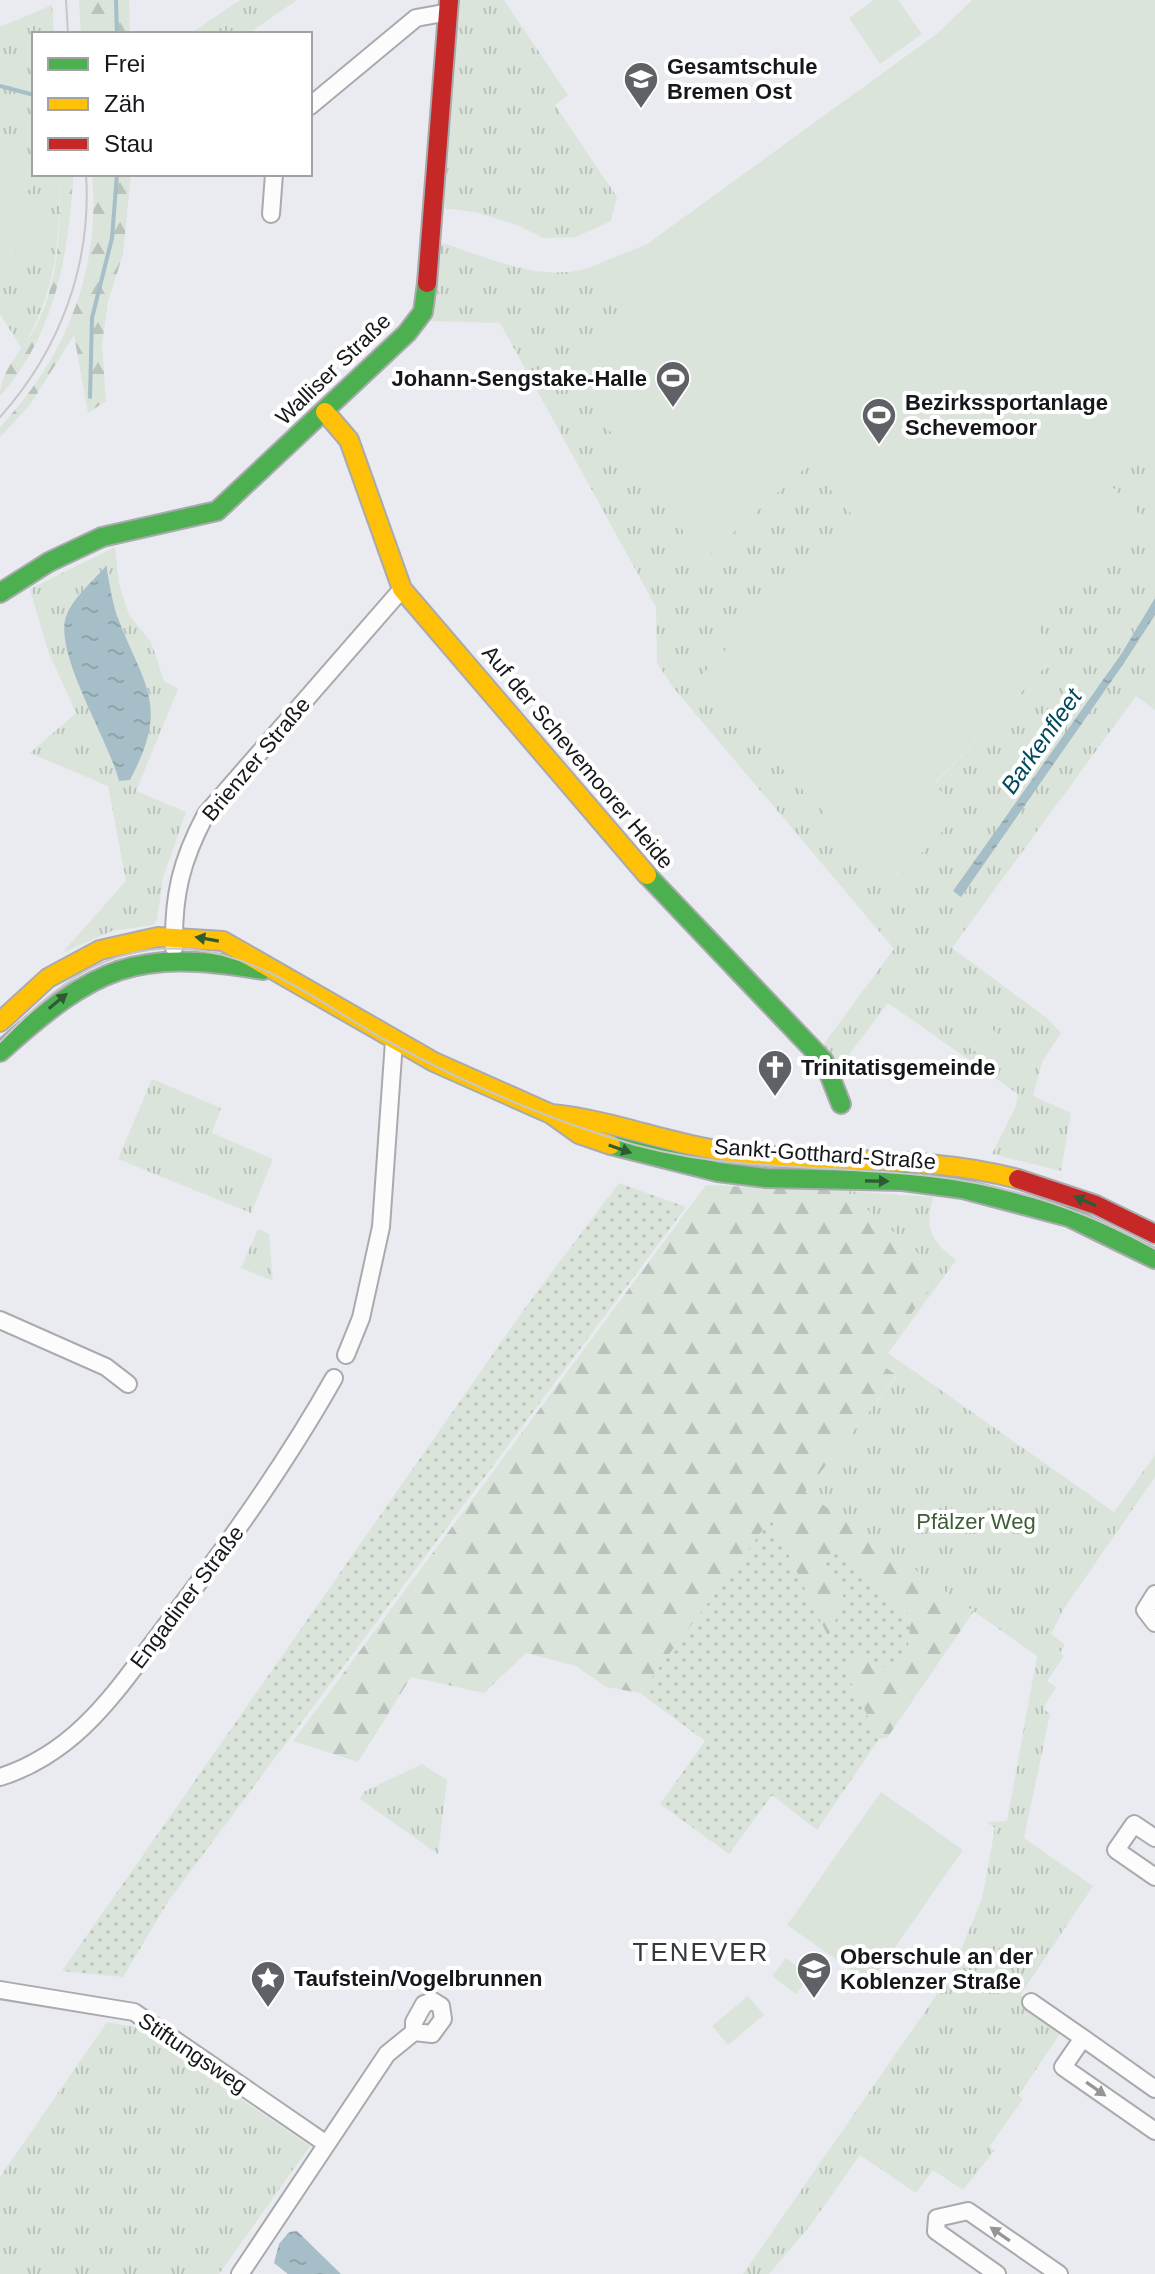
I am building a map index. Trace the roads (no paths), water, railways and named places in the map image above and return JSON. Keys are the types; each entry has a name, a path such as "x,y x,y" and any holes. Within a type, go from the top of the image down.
{"street":[{"path":"312,104 416,18 449,6"},
{"name":"Walliser Straße","path":"0,593 31,572 109,535 140,525 197,520 217,511 400,341 423,312 435,217 449,6"},
{"path":"271,214 274,176"},
{"name":"Auf der Schevemoorer Heide","path":"325,412 349,440 402,589 665,896 824,1061 841,1104"},
{"name":"Brienzer Straße","path":"174,958 177,891 185,855 206,814 402,589"},
{"name":"Sankt-Gotthard-Straße","path":"0,1022 27,993 65,966 104,947 143,936 174,935 223,941 394,1041 551,1114 579,1134 634,1153 718,1172 766,1178 903,1181 963,1189 1048,1210 1105,1233 1155,1259"},
{"name":"Sankt-Gotthard-Straße","path":"0,1052 67,992 93,977 145,960 174,958 231,963 275,973"},
{"path":"346,1355 361,1318 381,1227 394,1041"},
{"name":"Sankt-Gotthard-Straße","path":"551,1114 585,1116 635,1132 715,1151 938,1163 999,1173 1072,1196 1155,1234"},
{"path":"0,1320 106,1367 128,1384"},
{"name":"Engadiner Straße","path":"0,1777 55,1750 83,1727 117,1690 283,1465 334,1378"},
{"path":"1155,1594 1145,1610 1155,1623"},
{"path":"1155,1838 1134,1824 1116,1850 1155,1877"},
{"name":"Stiftungsweg","path":"0,1990 134,2012 325,2143"},
{"path":"1031,2002 1155,2089"},
{"path":"242,2273 325,2143 387,2054 414,2032"},
{"path":"1083,2038 1063,2067 1155,2131"},
{"path":"997,2274 936,2231 937,2218 968,2211 1059,2274"}],"water":[{"path":"106,566 117,614 145,682 151,715 149,734 130,780 119,781 74,672 64,630 70,608"},
{"path":"1155,598 1155,615 1124,663 961,897 953,891 1122,653"},
{"path":"297,2231 341,2274 288,2274 274,2263 279,2244 289,2232"}],"waterway":[{"path":"116,0 117,32"},
{"path":"0,86 32,94"},
{"path":"90,397 92,318 112,238 117,176"}],"tram line":[{"path":"66,0 68,32"},
{"path":"0,417 40,363 68,304 84,241 86,176"},
{"path":"0,1042 62,986 107,961 158,949 216,953 243,961 294,985 391,1043 471,1083 553,1118 609,1137 650,1149 730,1162 960,1180 1046,1201 1102,1222 1155,1249"}],"place":[{"name":"Gesamtschule Bremen Ost","path":"641,110"},
{"name":"Johann-Sengstake-Halle","path":"673,409"},
{"name":"Bezirkssportanlage Schevemoor","path":"879,446"},
{"name":"Trinitatisgemeinde","path":"775,1098"},
{"name":"Oberschule an der Koblenzer Straße","path":"814,2000"},
{"name":"Taufstein/Vogelbrunnen","path":"268,2009"}],"district":[{"name":"TENEVER","path":"701,1952"}],"water label":[{"name":"Barkenfleet","path":"1041,741"}],"park label":[{"name":"Pfälzer Weg","path":"976,1521"}]}
